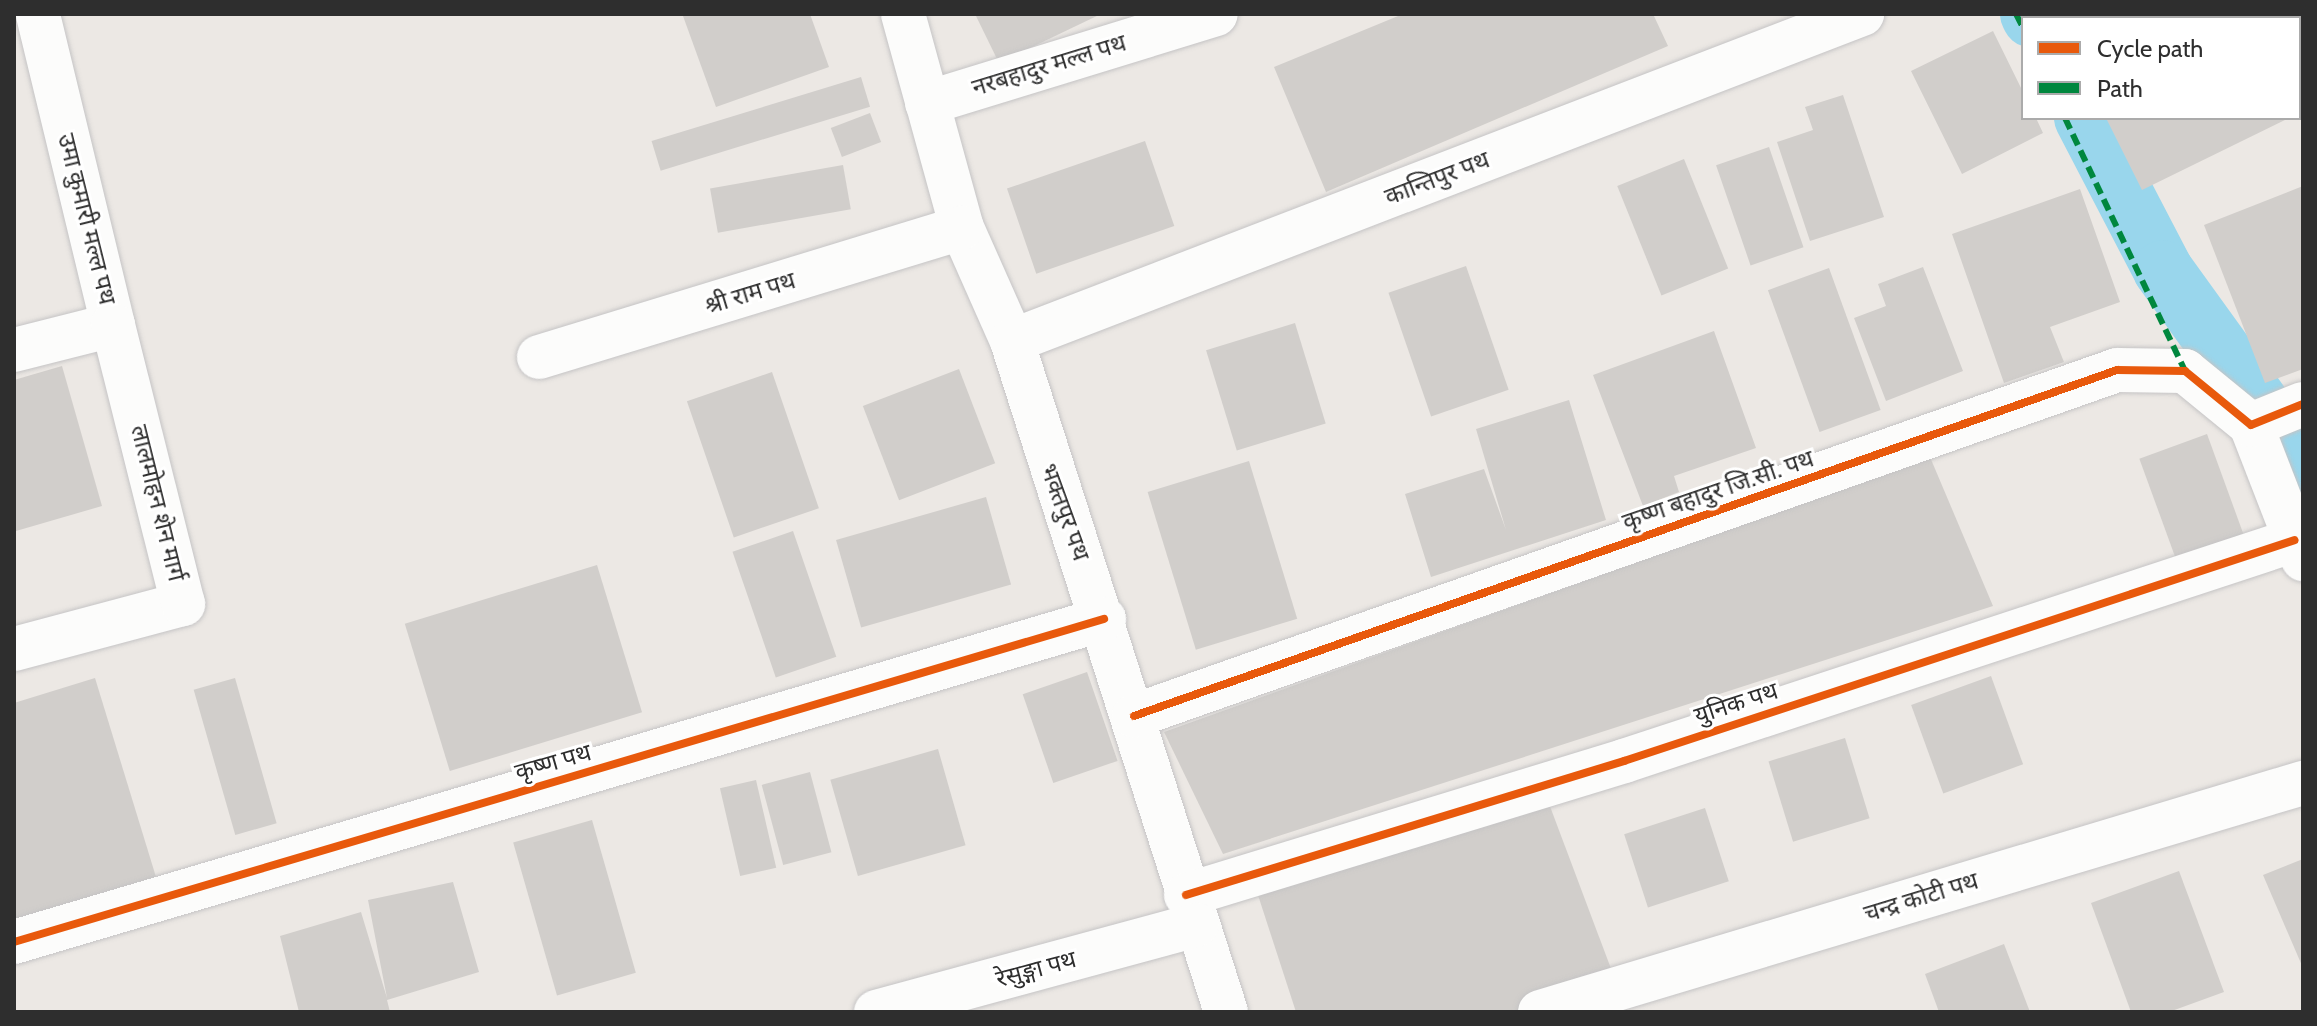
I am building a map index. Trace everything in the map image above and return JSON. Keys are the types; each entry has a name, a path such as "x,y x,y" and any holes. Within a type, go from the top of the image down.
{"street":[{"name":"उमा कुमारी मल्ल पथ","path":"14,350 113,325 38,14"},
{"name":"भक्तपुर पथ","path":"903,14 962,228 1012,341 1048,466 1104,619 1191,910 1226,1012"},
{"name":"नरबहादुर मल्ल पथ","path":"927,103 1216,14"},
{"name":"कान्तिपुर पथ","path":"1012,341 1862,14"},
{"name":"श्री राम पथ","path":"539,357 962,228"},
{"name":"लालमोहन शेन मार्ग","path":"14,649 183,604 113,325"},
{"name":"कृष्ण बहादुर जि.सी. पथ","path":"1134,716 2117,370 2185,371 2275,415"},
{"path":"2275,415 2299,550"},
{"name":"युनिक पथ","path":"1191,910 1624,761 2299,550"},
{"name":"कृष्ण पथ","path":"14,942 1104,619"},
{"name":"चन्द्र कोटी पथ","path":"1540,1012 2303,783"},
{"name":"रेसुङ्गा पथ","path":"876,1012 1191,910"}],"building":[{"path":"810,14 829,67 716,107 683,16"},
{"path":"975,14 1101,14 999,63"},
{"path":"1403,14 1653,14 1668,46 1326,192 1274,67"},
{"path":"2155,14 2234,14 2234,16"},
{"path":"1993,31 2021,88 2021,120 2037,120 2043,133 1962,174 1911,71"},
{"path":"861,77 870,107 661,171 652,141"},
{"path":"1843,95 1884,217 1810,241 1777,142 1813,130 1805,107"},
{"path":"870,113 881,142 842,157 831,128"},
{"path":"2107,120 2285,120 2142,190"},
{"path":"1145,141 1174,226 1036,274 1007,189"},
{"path":"1769,147 1804,247 1751,265 1716,165"},
{"path":"1684,159 1728,268 1661,295 1617,186"},
{"path":"843,165 851,209 718,233 710,188"},
{"path":"2303,186 2303,369 2265,383 2204,225"},
{"path":"2080,189 2120,302 2050,327 2064,362 2004,383 1952,234"},
{"path":"1466,266 1509,390 1431,417 1388,293"},
{"path":"1923,267 1963,371 1886,401 1854,318 1886,306 1878,284"},
{"path":"1829,268 1881,410 1820,432 1768,290"},
{"path":"1295,323 1326,423 1237,451 1206,350"},
{"path":"1714,331 1756,448 1674,476 1679,492 1643,506 1593,375"},
{"path":"62,366 102,506 16,531 14,380"},
{"path":"959,369 995,463 899,500 863,406"},
{"path":"772,372 819,508 734,537 687,401"},
{"path":"1569,400 1606,520 1431,577 1405,494 1484,469 1506,530 1476,429"},
{"path":"2207,434 2244,536 2177,561 2139,459"},
{"path":"1930,457 1993,606 1223,854 1164,732"},
{"path":"1249,461 1297,619 1196,650 1148,492"},
{"path":"986,497 1011,584 861,627 836,540"},
{"path":"793,531 836,657 776,678 732,552"},
{"path":"597,565 642,712 450,771 405,624"},
{"path":"1087,672 1118,761 1053,783 1023,694"},
{"path":"1991,676 2023,764 1943,793 1911,705"},
{"path":"95,678 156,877 14,920 14,703"},
{"path":"235,678 277,823 235,835 194,690"},
{"path":"1845,738 1870,818 1793,842 1768,761"},
{"path":"938,749 966,845 858,876 830,780"},
{"path":"810,772 831,852 783,865 762,785"},
{"path":"756,780 776,868 740,876 720,788"},
{"path":"1548,801 1616,982 1513,1012 1296,1012 1257,892"},
{"path":"1705,808 1729,881 1648,907 1624,834"},
{"path":"592,820 636,973 557,995 513,843"},
{"path":"2303,859 2303,968 2263,875"},
{"path":"2179,871 2224,992 2169,1012 2131,1012 2091,903"},
{"path":"453,882 479,972 387,1000 390,1012 299,1012 280,936 361,912 387,998 368,900"},
{"path":"2004,944 2030,1012 1939,1012 1925,974"}],"waterway":[{"path":"2085,120 2163,270 2303,464"}],"marked path":[{"path":"2016,14 2021,24"},
{"path":"2066,120 2185,371"}],"cycle path":[{"path":"1134,716 2117,370 2185,371 2251,425 2303,404"},
{"path":"1186,895 1624,761 2295,540"},
{"path":"14,942 1104,619"}]}
